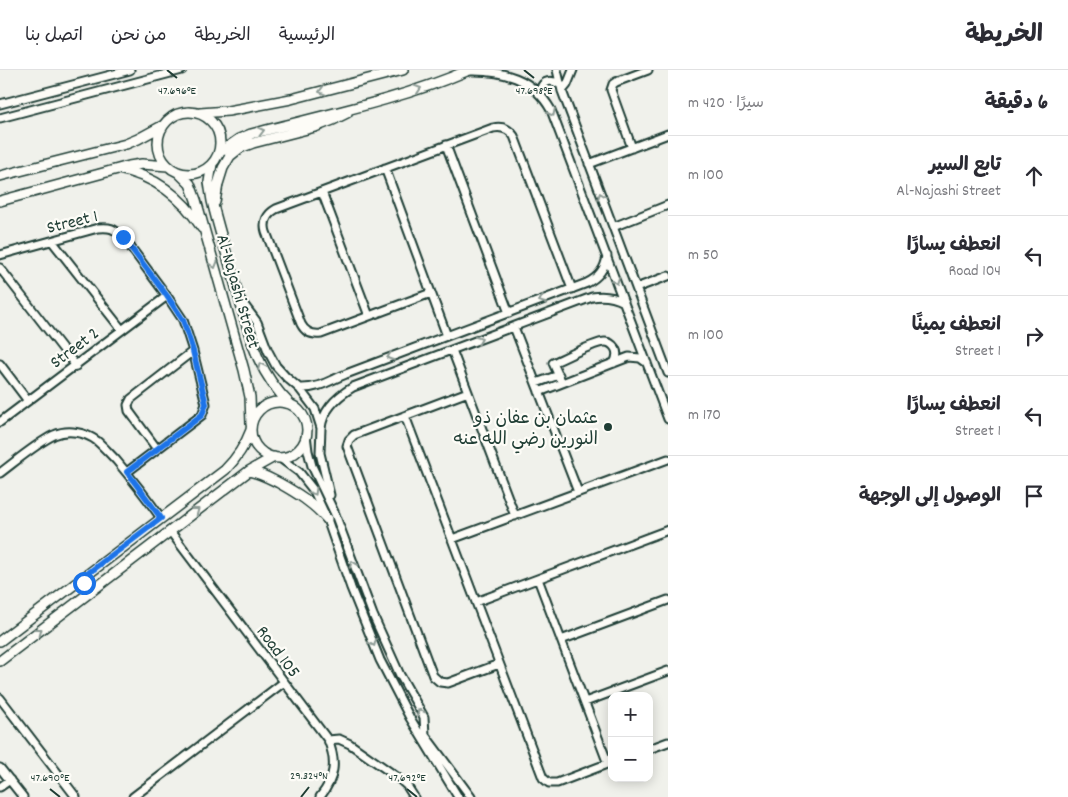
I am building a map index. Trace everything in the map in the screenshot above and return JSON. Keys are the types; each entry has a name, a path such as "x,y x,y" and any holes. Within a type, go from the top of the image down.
{"main road":[{"path":"200,113 228,111 291,99 403,70"},
{"path":"162,126 158,138 159,150 168,166 184,174 197,173 208,168 219,154 239,139 251,134 407,93 438,83 468,70"},
{"path":"214,210 218,184 223,168 230,156 240,148 324,124 358,106"},
{"path":"0,176 126,144 145,136 162,126 171,117 182,112 194,111 211,119 218,129 221,141 219,154"},
{"path":"0,201 116,169 142,164 168,166"},
{"name":"Al-Najashi Street","path":"212,164 209,182 214,210 254,349 272,385 290,404"},
{"path":"116,169 136,173 163,186 187,207 206,234"},
{"name":"Al-Najashi Street","path":"178,172 190,184 194,192 247,383 250,397 251,427"},
{"path":"0,641 232,464 243,448 257,413 266,405 278,402 290,404 304,417 306,435 297,451 249,471 0,661"},
{"path":"251,427 254,443 258,448 262,452 277,458"},
{"path":"249,471 263,475 298,494 331,517"},
{"path":"96,568 98,576 106,580"},
{"path":"78,581 84,583 88,594"}],"street":[{"path":"0,104 130,70"},
{"path":"0,118 182,70"},
{"path":"468,70 508,75 526,83 547,102 554,116 668,419"},
{"path":"557,70 560,88 668,372"},
{"path":"560,88 567,85 574,70"},
{"path":"632,148 610,90 616,82 648,70"},
{"path":"541,95 541,88 546,82 553,81 560,88"},
{"path":"431,293 321,334 314,334 305,330 266,232 267,217 273,211 385,168 496,127 503,128 512,134 572,289"},
{"path":"590,164 668,134"},
{"path":"446,145 509,313"},
{"path":"385,168 447,336"},
{"path":"322,192 369,316"},
{"path":"613,226 668,206"},
{"name":"Street 1","path":"0,255 98,228 110,227 123,237 183,320 193,351 206,404 205,409 202,415 127,472"},
{"path":"52,241 122,330"},
{"path":"299,388 320,386 346,374 587,283 597,277 604,267 607,256"},
{"path":"0,268 76,366"},
{"path":"636,288 668,276"},
{"name":"Street 2","path":"0,422 167,296"},
{"path":"458,797 389,680 357,604 331,517 320,454 322,422 331,406 344,392 353,388 592,297 612,297 624,302"},
{"path":"239,298 257,322 276,366 286,378 299,388 315,409 321,428"},
{"path":"514,327 578,492"},
{"path":"562,383 553,363 584,349 604,342 613,345 617,354 614,363"},
{"path":"452,350 515,516"},
{"path":"157,449 130,411 128,404 131,399 193,351"},
{"path":"539,392 632,357 640,358 647,363"},
{"path":"0,364 28,401"},
{"path":"536,383 559,375"},
{"path":"468,392 354,435 349,440 348,446 434,676 440,682 448,683 499,664"},
{"path":"406,416 541,774 546,781 557,783 608,764"},
{"path":"0,472 55,434 78,432 97,441 107,450 127,472 161,518"},
{"path":"306,435 310,459 331,517 372,615 400,675 424,717 425,734 471,797"},
{"path":"277,458 294,468 307,481 331,517"},
{"path":"452,540 668,459"},
{"path":"476,602 668,530"},
{"name":"Road 105","path":"170,531 328,740 333,752 333,770 331,780 320,797"},
{"path":"538,579 608,758"},
{"path":"561,640 668,600"},
{"path":"585,702 668,671"},
{"path":"133,797 284,682"},
{"path":"0,698 76,797"},
{"path":"328,740 339,740 350,744 407,786 414,797"},
{"path":"653,747 668,742"},
{"path":"0,768 23,797"},
{"path":"0,787 10,780"}],"place":[{"name":"عثمان بن عفان ذو النورين رضي الله عنه","path":"608,427"}],"route":[{"path":"84,583 78,581 161,518 127,472 202,415 206,404 183,320 123,237"}]}
